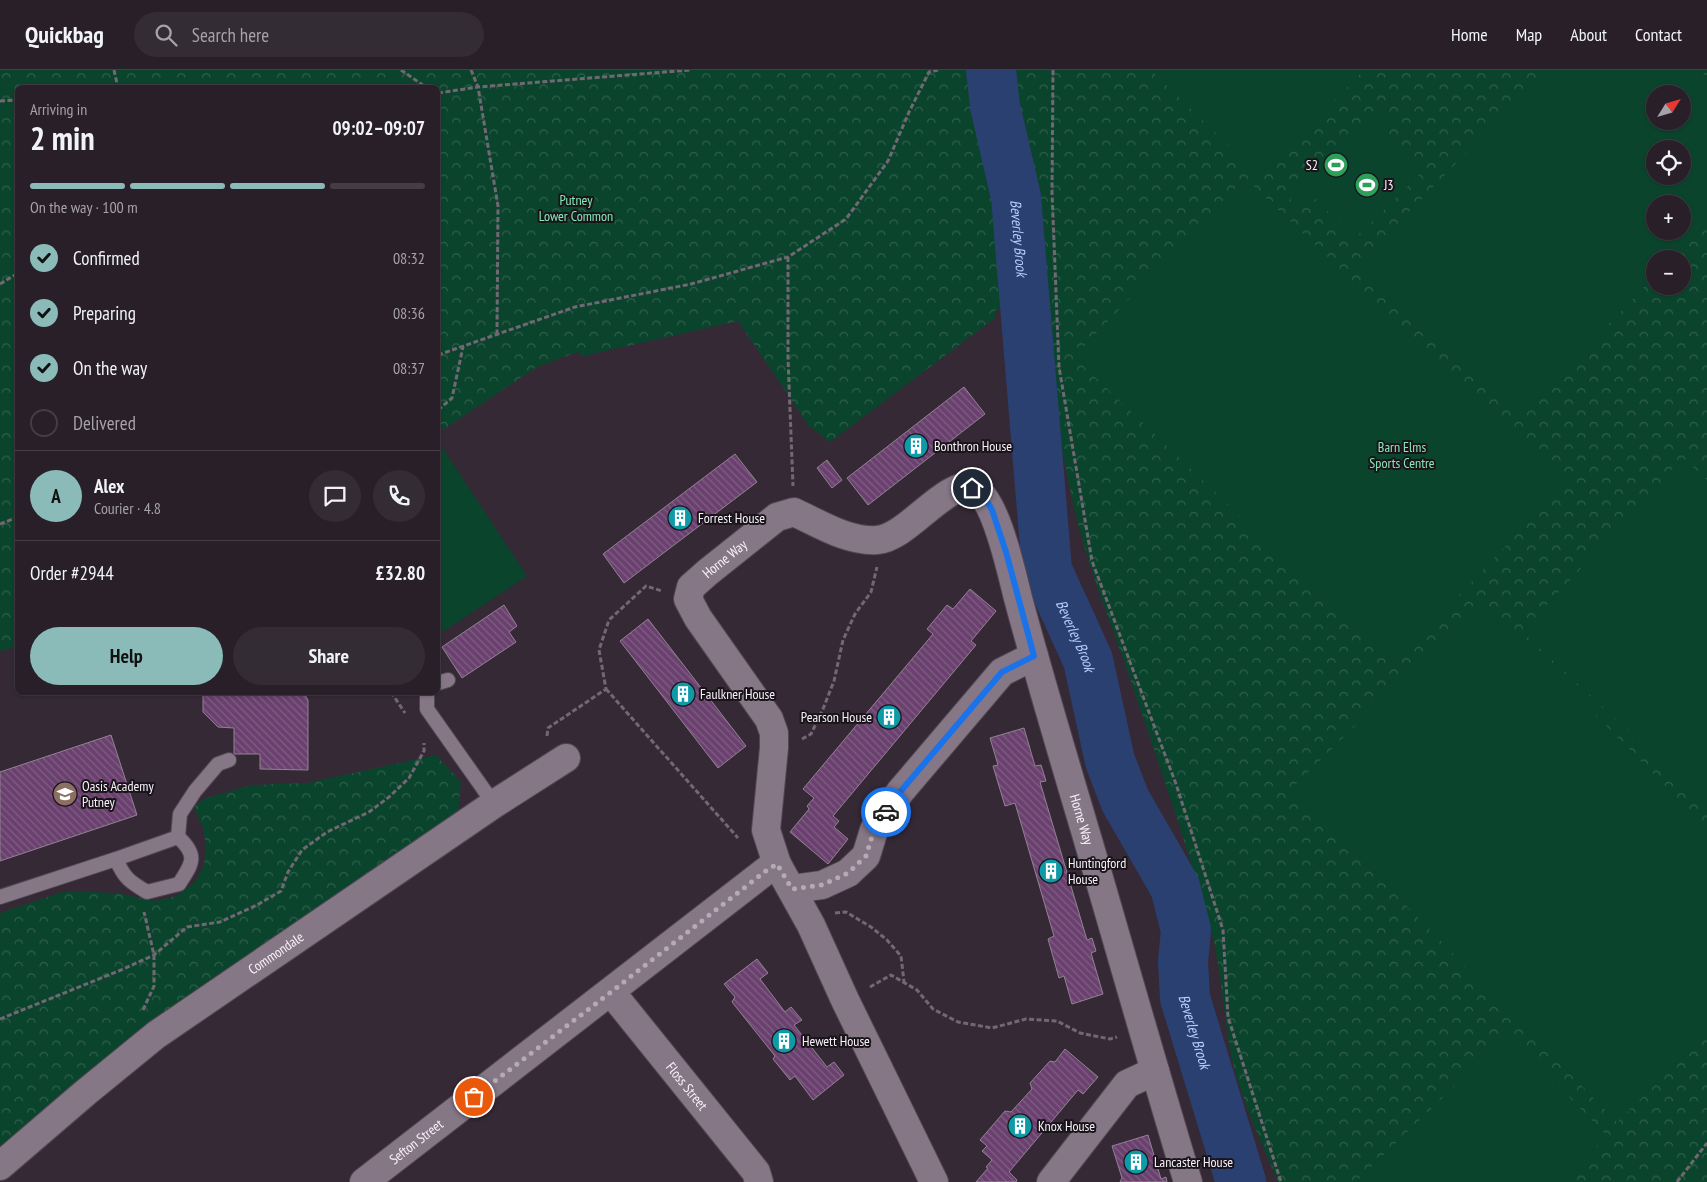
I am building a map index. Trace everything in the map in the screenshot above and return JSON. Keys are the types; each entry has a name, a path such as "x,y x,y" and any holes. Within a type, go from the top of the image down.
{"street":[{"name":"Horne Way","path":"688,599 691,587 777,517 794,512 845,536 861,540 880,540 897,533 955,489 972,488 984,496 992,510 1006,552 1034,656 1188,1182"},
{"path":"688,599 698,618 769,720 774,733 774,748 766,830 772,867 792,889 811,925 934,1182"},
{"path":"792,889 822,885 831,881 848,873 866,856 874,830 900,792 1002,672 1034,656"},
{"name":"Commondale","path":"0,1166 156,1035 494,804 555,765"},
{"name":"Sefton Street","path":"364,1182 772,867"},
{"name":"Floss Street","path":"611,992 756,1172 759,1182"},
{"path":"1051,1182 1127,1084 1155,1071"}],"lane":[{"path":"427,695 427,709 494,804"},
{"path":"178,836 180,814 195,791 218,764 229,760"},
{"path":"0,897 116,859 178,836"},
{"path":"116,859 130,882 147,892 180,884 188,870 192,855 189,847 178,836"}],"path":[{"path":"114,70 117,85"},
{"path":"401,70 422,85"},
{"path":"471,70 478,87 498,206 497,335"},
{"path":"616,75 617,70"},
{"path":"440,93 478,87 690,70"},
{"path":"440,354 575,307 691,284 788,257 846,219 888,162 928,71 938,70"},
{"path":"1053,70 1052,192 1059,367 1092,561 1176,784 1223,930 1228,1017 1281,1182"},
{"path":"0,101 15,100"},
{"path":"788,257 788,358 794,512"},
{"path":"0,284 15,275"},
{"path":"440,408 452,398 464,346"},
{"path":"0,524 15,518"},
{"path":"774,748 794,745 811,734 834,680 843,640 855,614 871,592 878,564 880,540"},
{"path":"688,599 646,586 609,620 599,650 606,688 772,867"},
{"path":"555,765 548,728 606,688"},
{"path":"0,1019 154,955 187,927 220,922 257,905 281,891 288,872 302,850 327,832 369,812 389,797 409,778 424,751 424,741"},
{"path":"135,885 154,955 154,986 143,1009 156,1035"},
{"path":"811,925 831,914 846,912 863,922 887,940 901,956 904,983"},
{"path":"846,1000 891,975 916,990 933,1009 958,1022 992,1028 1026,1019 1057,1021 1080,1033 1110,1039 1144,1032"},
{"path":"1678,1182 1707,1143"}],"green space":[{"name":"Barn Elms Sports Centre","path":"0,70 1707,70 1707,1182 1278,1182 1252,1119 1235,1070 1212,932 1157,757 1096,584 1078,524 1055,407 1045,309 995,310 995,318 830,442 809,426 738,321 583,356 577,352 537,367 440,432 440,85 15,85 15,647 0,651"},
{"path":"1151,70 1364,70 1260,176"},
{"path":"1546,70 1699,70 1707,78 1707,222 1691,238 1691,195 1646,195 1646,240 1689,240 1680,250 1646,250 1646,285 1517,419 1358,265"},
{"name":"J3","path":"1381,111 1391,121 1379,133 1420,174 1355,238 1313,197 1300,209 1290,199"},
{"path":"1245,178 1565,484 1394,663 1074,357"},
{"path":"440,444 527,576 440,634"},
{"path":"1683,458 1707,480 1707,803 1522,632"},
{"path":"1483,600 1707,829 1707,1034 1617,1122 1292,788"},
{"path":"436,755 461,782 458,813 0,1152 0,913 62,892 83,891 122,894 156,901 176,896 195,882 204,865 206,846 203,828 194,807 203,799 251,785 307,783"},
{"path":"1508,1034 1607,1136 1560,1182 1356,1182"}],"building":[{"name":"Bonthron House","path":"964,387 985,414 868,505 847,478"},
{"name":"Forrest House","path":"735,454 757,482 624,583 603,554"},
{"path":"827,460 842,480 832,488 817,468"},
{"name":"Pearson House","path":"970,589 996,611 971,641 976,645 833,816 839,821 834,827 848,839 828,864 790,832 809,809 807,806 814,798 803,789 933,634 927,629 947,605 953,609"},
{"path":"504,605 517,626 509,632 516,642 462,678 442,647"},
{"name":"Faulkner House","path":"648,619 746,746 718,768 620,641"},
{"path":"203,695 305,695 308,700 308,770 260,769 260,754 234,754 234,728 218,727 203,712"},
{"name":"Huntingford House","path":"1024,728 1035,766 1041,765 1046,781 1040,782 1087,940 1092,938 1096,951 1091,953 1103,994 1072,1004 1064,976 1059,978 1048,939 1054,936 1015,803 1005,806 993,766 998,765 990,738"},
{"name":"Oasis Academy Putney","path":"111,735 137,815 0,861 0,772"},
{"name":"Hewett House","path":"757,959 768,973 760,979 785,1012 791,1007 802,1020 794,1025 827,1067 834,1062 844,1075 813,1100 795,1076 790,1080 773,1059 775,1056 732,1002 735,997 724,984"},
{"name":"Knox House","path":"1065,1049 1098,1077 1083,1094 1078,1090 1009,1172 1017,1180 1016,1182 976,1182 992,1160 982,1151 987,1146 980,1140 1005,1111 1011,1112 1032,1089 1030,1083 1050,1061 1055,1062"},
{"name":"Lancaster House","path":"1148,1135 1161,1179 1166,1177 1167,1182 1120,1182 1122,1178 1112,1146"}],"waterway":[{"name":"Beverley Brook","path":"991,70 995,106 1016,197 1047,570 1088,660 1110,761 1125,800 1175,887 1186,930 1183,962 1185,998 1241,1182"}],"way so far":[{"path":"474,1097 777,864 792,889 822,885 848,873 866,856 874,830 886,812"}],"place":[{"name":"S2","path":"1336,165"},
{"name":"J3","path":"1367,185"},
{"name":"Bonthron House","path":"916,446"},
{"name":"Forrest House","path":"680,518"},
{"name":"Faulkner House","path":"683,694"},
{"name":"Pearson House","path":"889,717"},
{"name":"Oasis Academy Putney","path":"65,794"},
{"name":"Huntingford House","path":"1051,871"},
{"name":"Hewett House","path":"784,1041"},
{"name":"Knox House","path":"1020,1126"},
{"name":"Lancaster House","path":"1136,1162"}],"route":[{"path":"886,812 900,792 1002,672 1034,656 1006,552 992,510 984,496 972,488"}],"park label":[{"name":"Putney Lower Common","path":"576,208"}]}
